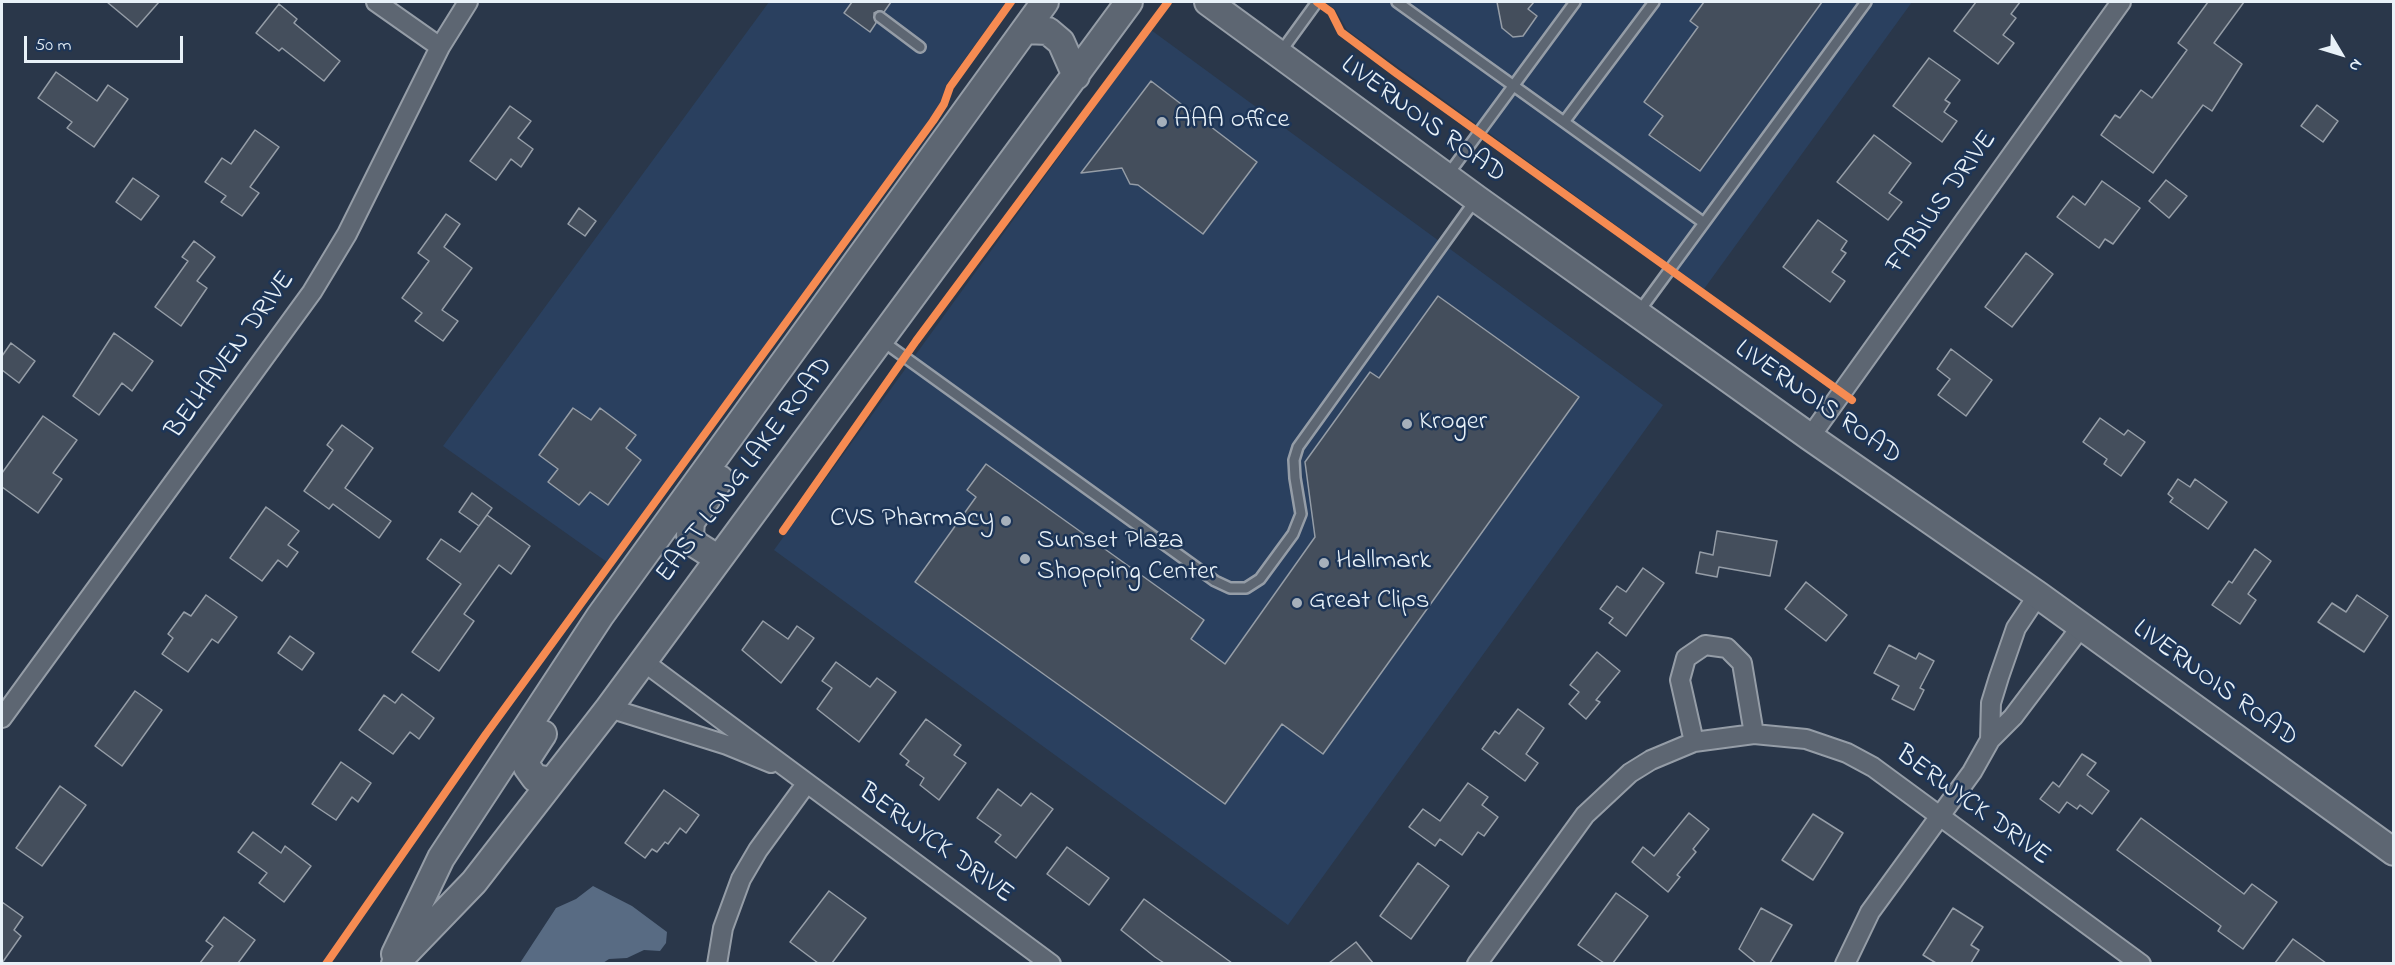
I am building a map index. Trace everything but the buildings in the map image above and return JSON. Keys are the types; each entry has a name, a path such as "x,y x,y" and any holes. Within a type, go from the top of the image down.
{"main road":[{"name":"EAST LONG LAKE ROAD","path":"390,963 441,858 611,601 1046,2"},
{"name":"EAST LONG LAKE ROAD","path":"395,963 474,882 609,708 717,558 881,340 1129,2"},
{"name":"LIVERNOIS ROAD","path":"1208,2 1477,199 1810,437 2038,595 2394,852"},
{"path":"1025,30 1048,32 1061,42 1076,76"},
{"path":"717,558 695,544 690,535 691,522 916,207 933,157"},
{"path":"552,781 535,778 527,767 526,759 611,632 617,612 611,601"}],"street":[{"path":"376,2 440,47"},
{"name":"BELHAVEN DRIVE","path":"2,718 302,307 352,224 440,47 468,2"},
{"name":"FABIUS DRIVE","path":"1810,437 2121,2"},
{"path":"1990,740 1991,703 1999,677 2016,628 2038,595"},
{"path":"1845,963 1870,912 1972,772 1990,740 2013,717 2081,627"},
{"path":"1694,742 1680,680 1686,658 1705,645 1726,648 1742,663 1754,734"},
{"name":"BERWYCK DRIVE","path":"644,662 751,740 786,770 1051,963"},
{"name":"BERWYCK DRIVE","path":"609,708 727,745 786,770"},
{"name":"BERWYCK DRIVE","path":"1477,963 1585,815 1606,792 1651,760 1694,742 1754,734 1806,739 1847,753 1873,767 2141,963"},
{"path":"717,963 723,928 741,879 758,850 806,784"}],"lane":[{"path":"1280,53 1317,2"},
{"path":"1397,2 1704,223"},
{"path":"1447,177 1575,2"},
{"path":"1563,122 1654,2"},
{"path":"1638,313 1866,2"},
{"path":"880,17 920,47"},
{"path":"881,340 1215,581 1230,588 1246,588 1260,579 1293,534 1301,514 1294,460 1298,447 1346,376 1426,271 1477,199"}],"shaded area":[{"path":"769,2 1006,2 946,85 941,104 607,562 443,446"},
{"path":"1324,2 1912,2 1704,289 1347,30 1335,9"},
{"path":"1151,30 1663,405 1288,925 774,550"},
{"path":"593,886 632,906 667,932 666,943 660,951 644,950 627,958 609,959 603,963 520,963 556,908 576,899"}],"cycle path":[{"path":"326,964 486,734 933,121 944,104 950,87 1011,2"},
{"path":"783,531 916,341 1168,2"},
{"path":"1317,2 1331,12 1341,32 1396,73 1852,400"}],"place":[{"name":"AAA office","path":"1162,122"},
{"name":"Kroger","path":"1407,424"},
{"name":"CVS Pharmacy","path":"1006,521"},
{"name":"Sunset Plaza Shopping Center","path":"1025,559"},
{"name":"Hallmark","path":"1324,563"},
{"name":"Great Clips","path":"1297,603"}]}
